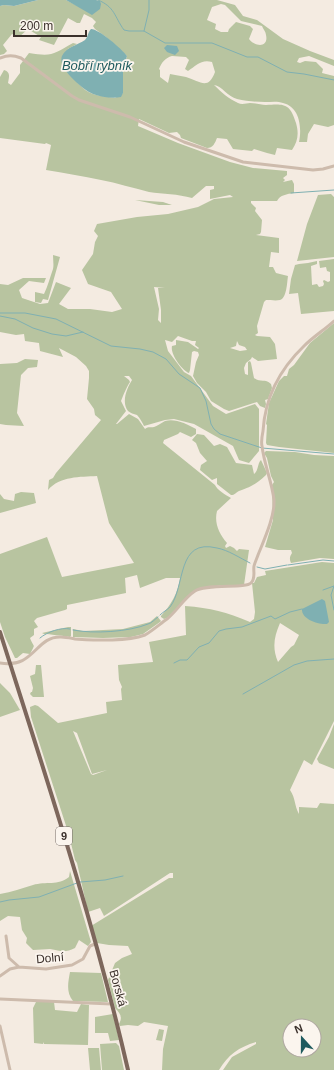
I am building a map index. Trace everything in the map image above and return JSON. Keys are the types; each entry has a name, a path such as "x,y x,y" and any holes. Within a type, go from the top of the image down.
{"main road":[{"name":"9","path":"0,632 10,664"},
{"name":"Borská","path":"10,664 52,793 95,944 128,1070"}],"street":[{"path":"0,58 14,56 21,58 79,100 130,118 184,142 228,157 251,164 313,170 323,170 334,166"},
{"path":"0,663 10,664 22,661 29,657 46,640 51,638 61,637 101,640 128,638 143,635 168,618 195,591 206,587 224,585 244,586 250,584 254,579 255,563 264,542 274,506 272,487 262,446 263,425 268,402 281,373 294,356 334,321"},
{"path":"6,936 9,958 19,967"},
{"name":"Dolní","path":"0,976 10,969 19,967 46,969 72,965 83,959 90,946 95,944"},
{"path":"0,999 111,1004"},
{"path":"0,1026 10,1070"}],"green space":[{"path":"38,0 66,0 91,13 100,1 96,0 217,0 235,5 243,16 257,20 283,39 334,60 334,66 309,56 299,58 297,62 316,62 323,69 322,73 334,76 334,125 328,127 314,124 308,134 307,142 299,142 300,125 296,113 289,105 279,102 255,102 237,99 220,87 214,85 222,93 240,104 250,103 282,105 289,108 294,116 297,130 297,140 292,150 277,148 275,155 254,149 252,151 233,149 227,139 217,138 212,146 207,148 181,138 177,132 169,133 139,119 138,126 178,143 230,162 253,168 287,171 287,175 283,178 285,180 283,182 292,180 294,184 294,193 286,194 277,201 251,201 256,208 255,211 262,220 261,232 260,234 256,235 279,238 279,253 271,252 269,267 273,267 276,273 288,276 287,286 282,299 266,300 264,302 257,326 258,333 255,335 270,337 275,344 277,359 258,361 252,357 246,363 244,368 245,374 248,375 248,362 250,361 254,378 267,381 271,384 272,388 268,399 265,400 265,408 260,406 257,402 229,411 211,401 206,392 197,383 193,376 199,355 198,352 192,352 189,373 180,365 172,349 172,346 176,345 176,340 188,342 198,349 199,348 195,345 196,341 178,336 172,342 165,340 168,351 184,372 191,376 213,406 226,414 255,404 259,409 259,451 249,463 239,460 233,446 194,424 174,419 165,420 144,426 137,415 129,412 126,407 125,399 128,387 132,380 129,376 124,376 130,382 121,401 126,411 116,424 129,414 138,419 145,429 154,427 165,421 173,420 196,429 196,434 191,437 180,432 164,440 163,443 215,485 220,491 231,498 217,511 216,520 220,532 227,543 225,546 226,548 230,546 237,551 239,549 249,550 244,585 222,585 196,590 167,618 164,619 161,616 174,598 178,589 180,578 166,578 140,588 137,575 125,578 126,593 67,605 67,609 65,610 37,618 34,621 38,627 34,629 34,635 30,638 34,646 30,654 23,653 17,658 15,658 5,637 0,622 0,554 47,537 62,577 134,563 109,523 97,476 77,477 64,480 53,485 48,490 49,480 53,478 101,420 95,415 94,409 87,399 89,371 86,366 76,357 59,348 63,357 40,351 39,343 25,341 24,334 16,335 0,332 0,284 8,285 23,278 46,278 44,283 29,281 19,290 22,298 40,304 48,303 56,282 71,288 59,304 68,309 90,309 112,312 122,309 111,292 88,284 82,270 93,254 95,242 98,236 94,231 97,224 137,217 168,214 198,207 214,199 233,197 230,195 210,199 210,190 214,189 214,186 206,186 192,198 149,192 107,181 46,170 51,145 46,143 0,138 0,77 4,70 8,72 8,83 11,85 20,73 20,65 29,53 43,55 52,54 73,43 77,44 68,49 65,69 85,90 97,95 115,98 123,93 123,69 127,56 95,29 93,26 96,22 84,14 80,23 68,18 54,45 39,40 41,37 27,30 19,37 12,34 3,45 7,51 0,55 0,6 14,6","holes":["221,4 225,5 241,21 262,26 266,34 264,44 258,45 249,39 253,29 250,26 236,22 228,32 221,32 215,29 216,24 207,20 212,7","172,56 186,57 189,60 185,69 188,71 202,62 212,62 215,72 212,78 206,83 170,74 168,83 160,77 159,69 161,64 167,58","154,287 165,288 158,288 161,323 158,320 159,309","237,341 239,345 245,347 247,350 240,351 230,348 236,346"]},
{"path":"331,194 334,197 334,257 297,261 307,224 318,195"},
{"path":"135,200 163,202 172,205 159,205"},
{"path":"53,255 60,257 48,300 43,299 41,303 35,302 35,292 44,294 47,288 53,269"},
{"path":"334,259 334,311 301,314 298,293 289,294 295,265 317,261 317,264 311,266 312,285 317,284 319,287 323,286 324,280 328,282 330,281 330,272 327,271 326,267 320,268 319,261"},
{"path":"334,323 334,453 267,445 266,424 269,403 279,381 284,376 287,376 289,369 294,365 310,343"},
{"path":"25,359 38,360 37,367 28,368 21,375 17,413 24,426 0,424 0,364 17,363"},
{"path":"197,434 204,435 214,446 220,444 227,447 236,463 252,465 254,474 257,471 261,460 267,473 266,475 253,485 231,495 217,484 217,478 212,480 200,470 201,465 207,461 200,453 196,443 192,440"},
{"path":"266,451 334,456 334,559 320,558 291,563 291,550 278,550 265,547 273,520 272,485 274,482 267,458 264,453"},
{"path":"21,492 34,493 36,503 0,513 0,494 4,499 14,501 15,494"},
{"path":"322,562 334,563 334,721 312,765 304,760 290,790 299,814 299,807 317,808 320,803 334,804 334,1070 223,1070 232,1057 256,1044 256,1042 244,1046 234,1052 219,1070 162,1070 163,1049 168,1026 144,1022 138,1026 120,1026 120,1015 115,1008 108,980 115,963 132,954 128,946 97,943 91,926 169,878 173,878 173,873 170,873 104,916 100,908 88,912 77,863 31,717 30,707 35,705 38,706 58,723 107,713 106,702 122,700 122,687 119,680 118,665 153,662 149,642 186,635 185,606 218,611 250,622 254,619 255,612 252,583 254,583 257,577 266,575 265,571","holes":["280,623 299,635 294,645 278,662 274,642","73,731 77,733 92,774 107,770 93,775 91,774"]},
{"path":"157,616 161,621 160,622 143,634 131,637 73,637 73,629 83,631 123,629 150,622"},
{"path":"71,627 70,637 42,633"},
{"path":"36,665 41,665 44,697 33,697 30,694 33,688 30,676 35,674"},
{"path":"0,683 10,693 20,710 0,717"},
{"path":"334,724 334,769 319,763 317,759"},
{"path":"70,871 91,942 88,946 79,940 75,948 66,951 50,949 33,950 26,943 27,938 22,930 20,917 8,916 0,921 0,894 38,884 65,880 69,877"},
{"path":"70,972 101,973 108,1002 73,1001 68,991"},
{"path":"36,1002 54,1002 55,1010 77,1012 81,1004 89,1005 88,1045 44,1044 43,1042 43,1044 34,1043 33,1008"},
{"path":"113,1014 119,1040 110,1041 108,1033 95,1033 95,1017"},
{"path":"159,1029 164,1030 162,1041 156,1040"},
{"path":"116,1043 119,1046 124,1070 102,1070 100,1044"},
{"path":"88,1048 99,1048 101,1070 90,1070"}],"water":[{"path":"0,0 38,0 14,6 0,6"},
{"path":"66,0 96,0 100,1 101,4 100,9 92,15"},
{"name":"Bobří rybník","path":"91,29 99,32 116,44 127,56 123,69 123,93 121,97 103,97 89,92 72,78 63,66 61,61 66,50 85,40"},
{"path":"167,45 177,46 179,51 175,55 167,52 164,48"},
{"path":"322,599 325,601 329,622 327,624 311,621 302,613 302,609"}],"waterway":[{"path":"98,0 114,12 124,30 144,31 165,43 212,43 247,57 258,57 287,72 334,80"},
{"path":"144,31 149,10 149,0"},
{"path":"291,193 334,190"},
{"path":"0,313 25,313 56,319 111,346 153,352 166,359 179,374 200,388 206,401 211,424 220,434 262,448 334,454"},
{"path":"0,316 15,319 33,328 52,334 66,336 83,332"},
{"path":"160,615 170,607 175,598 184,566 188,557 195,550 204,547 217,548 230,552 250,563"},
{"path":"288,565 323,560 334,561"},
{"path":"257,567 265,569 287,565"},
{"path":"334,586 331,595 334,610"},
{"path":"323,590 334,586"},
{"path":"174,663 180,660 187,660 199,647 209,643 219,631 242,627 271,616 275,619 290,612 302,609"},
{"path":"73,630 111,632 131,629 152,622 158,617"},
{"path":"40,638 54,630 70,629"},
{"path":"243,694 294,665 307,661 334,659"},
{"path":"80,882 105,880 123,876"},
{"path":"0,902 39,897 77,883"}]}
